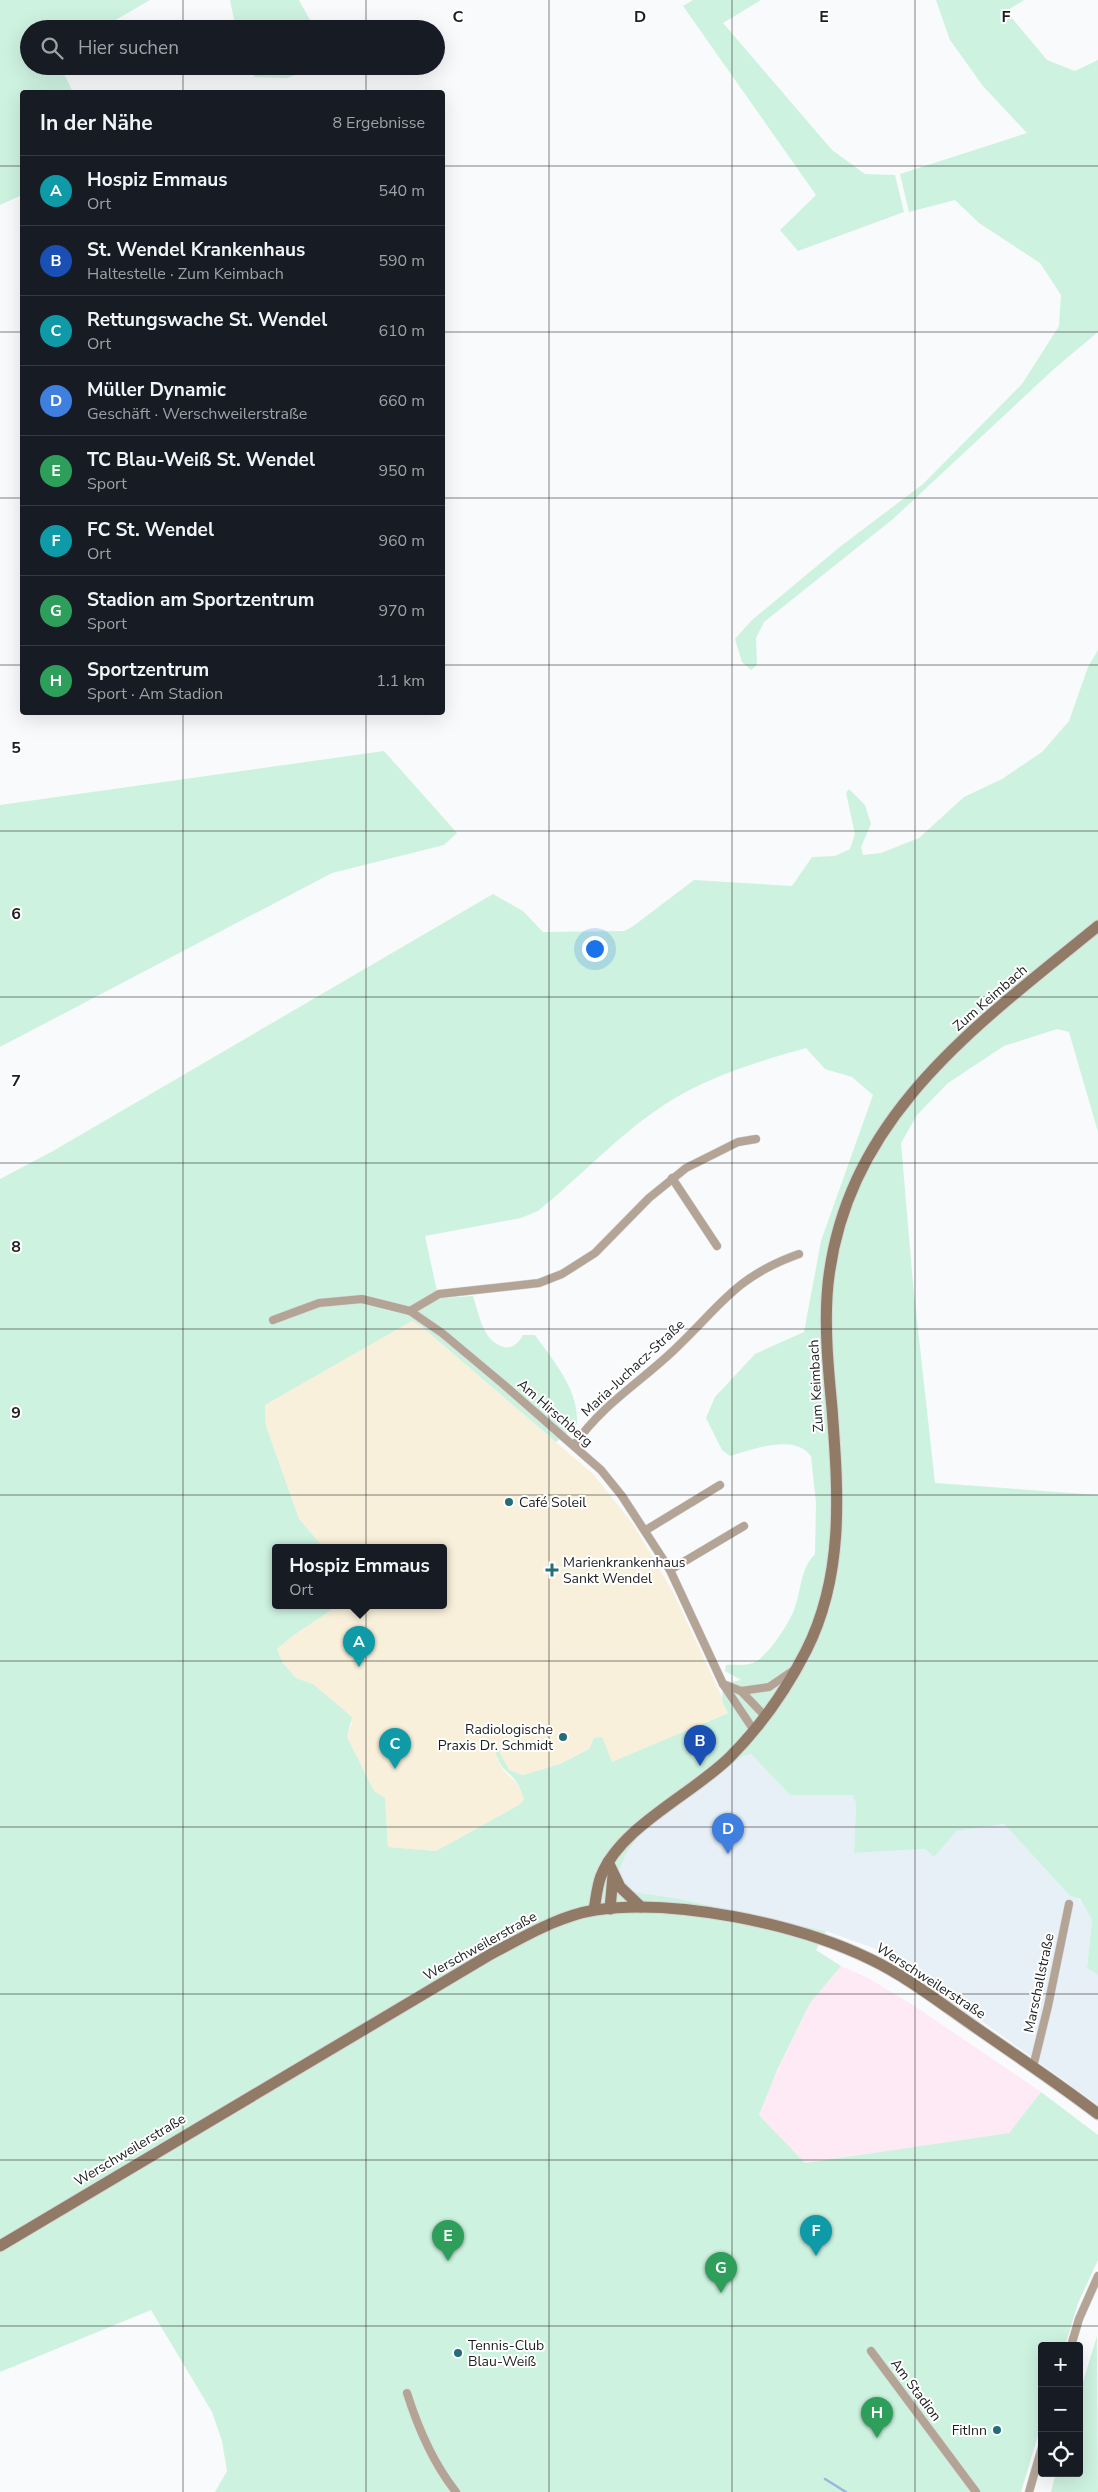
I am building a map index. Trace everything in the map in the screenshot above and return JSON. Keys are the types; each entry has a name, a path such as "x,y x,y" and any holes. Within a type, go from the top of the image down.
{"street":[{"name":"Zum Keimbach","path":"594,1910 600,1877 622,1843 729,1758 753,1730 796,1669 819,1622 831,1582 836,1546 838,1492 829,1380 828,1284 840,1225 855,1180 884,1129 912,1091 970,1033 1095,929"},
{"path":"410,1312 439,1294 539,1283 562,1274 595,1253 672,1178 707,1156 738,1142 756,1139"},
{"path":"672,1178 717,1246"},
{"name":"Maria-Juchacz-Straße","path":"574,1445 590,1423 608,1405 673,1351 728,1293 759,1270 799,1254"},
{"name":"Am Hirschberg","path":"273,1320 320,1302 362,1299 410,1312 442,1333 574,1445 601,1470 646,1530 670,1570 723,1684 753,1730"},
{"path":"711,1311 717,1318"},
{"path":"646,1530 720,1485"},
{"path":"670,1570 744,1526"},
{"path":"741,1691 769,1687 796,1669"},
{"path":"723,1684 741,1691 764,1715"},
{"path":"608,1862 620,1887 641,1907"},
{"path":"610,1909 613,1875"},
{"name":"Marschallstraße","path":"1033,2068 1048,2006 1068,1904"},
{"name":"Werschweilerstraße","path":"4,2244 491,1954 538,1930 594,1910 655,1906 729,1916 830,1941 872,1959 907,1980 1098,2114"},
{"path":"1072,2342 1082,2312 1098,2276"},
{"name":"Am Stadion","path":"871,2351 976,2492"},
{"path":"407,2393 425,2442 456,2492"},
{"path":"1029,2492 1038,2461"}],"shaded area":[{"name":"Marienkrankenhaus Sankt Wendel","path":"412,1321 421,1326 593,1474 633,1524 673,1592 729,1712 612,1763 594,1738 589,1749 560,1764 523,1775 509,1770 498,1750 497,1759 504,1771 517,1783 524,1799 519,1805 436,1851 388,1847 385,1798 374,1791 346,1737 352,1724 313,1684 296,1678 283,1663 277,1649 332,1609 447,1609 447,1544 321,1544 299,1519 266,1426 265,1405"},
{"path":"751,1754 790,1795 852,1795 856,1803 854,1853 925,1849 934,1857 957,1831 1004,1824 1070,1896 1079,1899 1092,1919 1087,1967 1098,1975 1098,2105 922,1978 876,1949 826,1931 675,1898 627,1891 618,1873 627,1852 641,1833 743,1756"},
{"path":"841,1966 868,1978 913,2005 1041,2092 1009,2133 805,2163 759,2115 777,2070 810,2003"}],"green space":[{"path":"0,0 150,0 116,20 20,20 20,75 64,75 72,90 20,90 20,196 0,205"},
{"path":"230,0 299,0 310,20 234,20"},
{"path":"693,0 761,0 723,23 832,150 865,174 895,175 904,212 798,251 780,230 816,195 683,6"},
{"path":"936,0 1024,0 1006,11 1047,60 1075,71 1098,60 1098,332 1055,368 893,519 764,622 756,638 757,665 751,670 742,662 735,639 752,620 841,546 923,484 1022,384 1059,326 1061,295 1040,263 979,223 955,200 909,212 900,174 1027,133 983,86 950,40"},
{"path":"254,75 296,75 287,78 254,77"},
{"path":"1098,650 1098,1132 1069,1032 1057,1029 1004,1046 948,1083 917,1115 901,1143 913,1284 935,1483 1098,1495 1098,1975 1087,1968 1092,1920 1080,1899 1070,1896 1004,1824 957,1831 934,1857 925,1849 854,1853 856,1803 852,1795 790,1795 751,1754 743,1756 641,1833 627,1852 618,1873 627,1891 675,1898 826,1931 816,1950 841,1966 810,2003 777,2070 759,2115 805,2163 1009,2133 1041,2092 1098,2135 1098,2260 1078,2303 1066,2342 1038,2342 1038,2435 1021,2492 215,2492 227,2471 222,2441 212,2412 151,2310 0,2372 0,1179 53,1151 493,894 523,911 543,932 624,931 694,880 792,886 812,857 835,856 850,849 855,834 846,793 849,789 865,805 871,824 861,847 863,855 881,853 919,838 964,797 1002,779 1042,752 1069,721 1088,667","holes":["806,1048 825,1069 852,1077 873,1095 821,1241 804,1332 755,1354 715,1397 706,1418 722,1450 730,1456 761,1447 784,1444 804,1449 811,1456 816,1503 815,1554 804,1573 795,1607 784,1629 757,1661 746,1665 726,1665 725,1671 741,1680 723,1684 722,1701 728,1713 612,1762 602,1737 594,1738 589,1749 560,1764 523,1775 509,1770 498,1749 495,1751 497,1758 515,1779 524,1799 519,1805 436,1851 388,1847 385,1798 374,1791 347,1737 352,1717 313,1684 296,1678 283,1663 277,1649 332,1609 272,1609 272,1544 321,1544 299,1519 266,1426 265,1405 412,1321 421,1326 556,1442 577,1424 574,1400 564,1377 535,1335 523,1335 515,1344 510,1347 504,1347 497,1344 487,1333 480,1319 473,1296 443,1298 437,1291 425,1236 521,1218 538,1211 626,1133 664,1105 713,1079 759,1062"]},
{"path":"384,751 457,833 444,845 332,873 0,1047 0,805"},
{"path":"1097,2336 1098,2492 1051,2492 1055,2477 1083,2477 1083,2382"}],"waterway":[{"path":"825,2479 846,2492"}],"place":[{"name":"Café Soleil","path":"509,1502"},
{"name":"Marienkrankenhaus Sankt Wendel","path":"552,1570"},
{"name":"Hospiz Emmaus","path":"359,1667"},
{"name":"Radiologische Praxis Dr. Schmidt","path":"563,1737"},
{"name":"St. Wendel Krankenhaus","path":"700,1766"},
{"name":"Rettungswache St. Wendel","path":"395,1769"},
{"name":"Müller Dynamic","path":"728,1854"},
{"name":"FC St. Wendel","path":"816,2256"},
{"name":"TC Blau-Weiß St. Wendel","path":"448,2261"},
{"name":"Stadion am Sportzentrum","path":"721,2293"},
{"name":"Tennis-Club Blau-Weiß","path":"458,2353"},
{"name":"FitInn","path":"997,2430"},
{"name":"Sportzentrum","path":"877,2438"}]}
